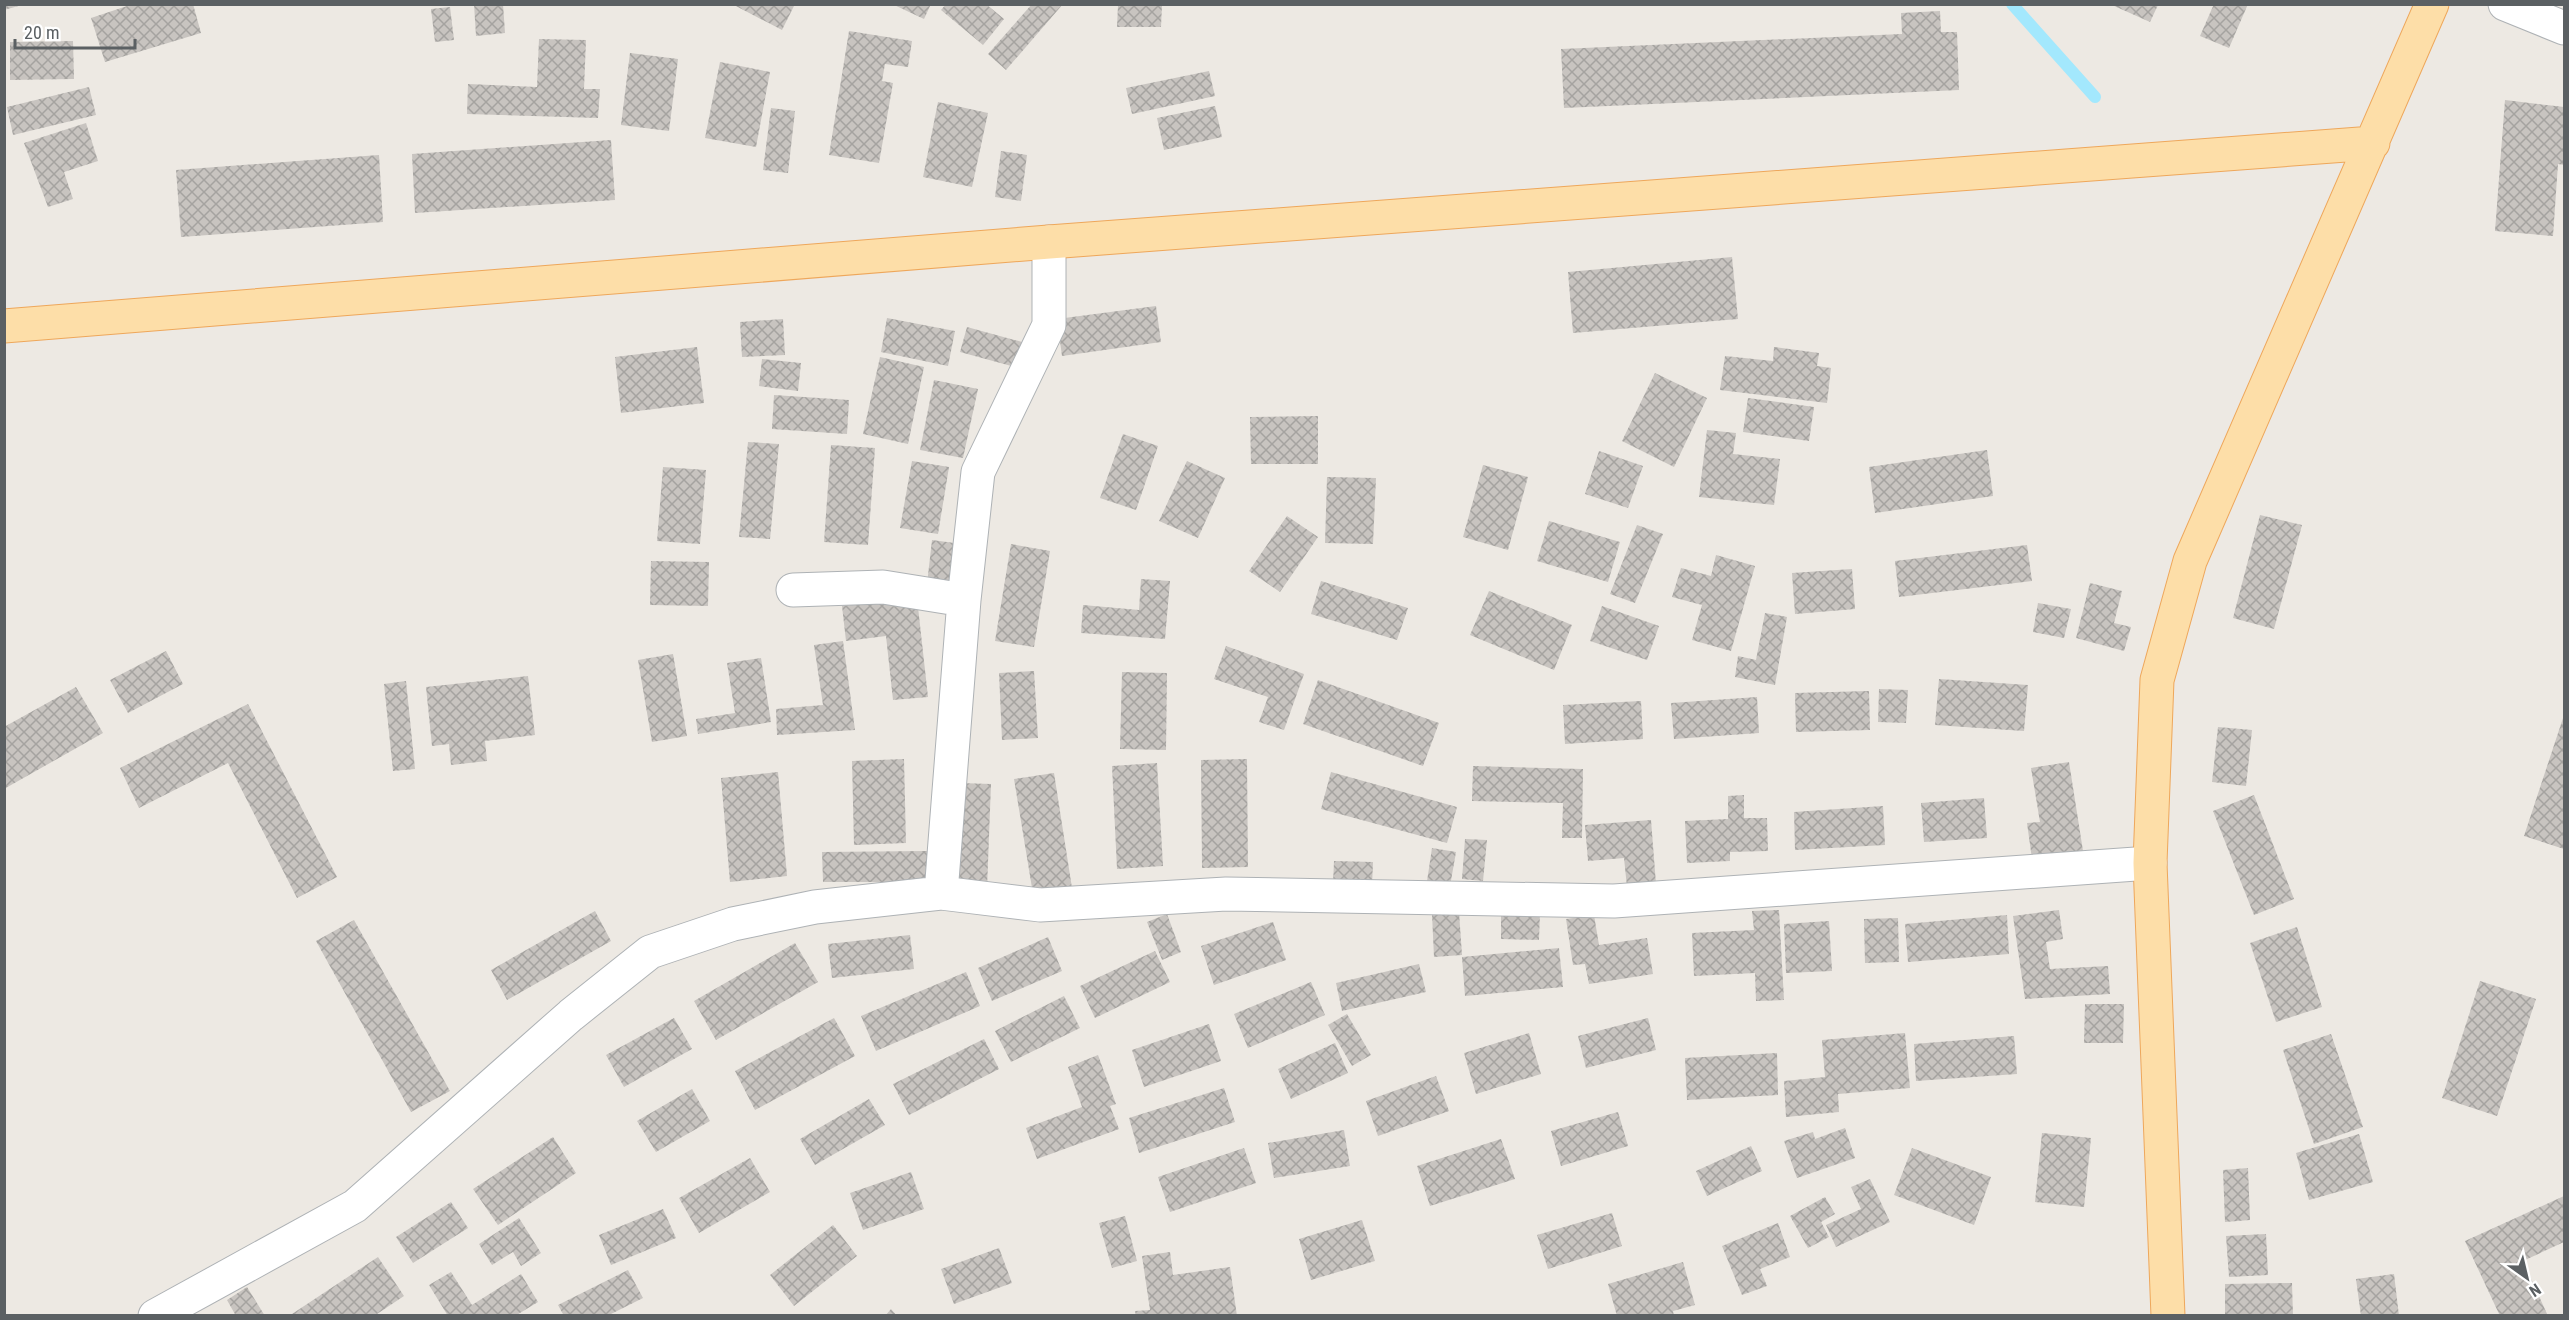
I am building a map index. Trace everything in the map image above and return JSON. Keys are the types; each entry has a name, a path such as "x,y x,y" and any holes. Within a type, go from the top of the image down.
{"main road":[{"path":"2168,1316 2150,863 2157,680 2190,561 2432,4"},
{"path":"4,326 1048,242 2373,144"}],"street":[{"path":"2505,4 2565,27"},
{"path":"941,893 964,600 978,472 1049,325 1048,242"},
{"path":"793,590 883,587 964,600"},
{"path":"155,1316 355,1206 571,1015 650,952 734,924 815,907 941,893 1040,905 1226,894 1614,900 2150,863"}],"building":[{"path":"4,4 22,4 22,5 4,10"},
{"path":"133,4 193,4 201,33 105,62 91,18"},
{"path":"474,4 503,4 505,33 476,36"},
{"path":"732,4 795,4 782,30"},
{"path":"892,4 931,4 924,19"},
{"path":"946,4 986,4 1004,19 983,45 941,10"},
{"path":"1032,4 1063,4 1006,70 988,54"},
{"path":"2214,4 2248,4 2229,48 2200,36"},
{"path":"1118,5 1162,5 1161,27 1117,27"},
{"path":"2112,5 2158,5 2150,22"},
{"path":"450,7 454,40 435,42 431,9"},
{"path":"1940,11 1941,32 1957,32 1959,90 1564,108 1561,49 1902,34 1901,13"},
{"path":"849,31 912,41 908,67 885,64 882,81 893,83 879,163 829,155"},
{"path":"539,39 586,40 584,89 600,89 598,118 467,114 468,84 537,87"},
{"path":"73,41 74,79 10,80 10,42"},
{"path":"630,53 678,59 669,131 621,125"},
{"path":"720,62 770,72 756,147 705,138"},
{"path":"1209,71 1215,96 1132,114 1126,88"},
{"path":"89,87 96,115 13,135 7,107"},
{"path":"2505,100 2564,107 2564,165 2558,164 2553,236 2495,231"},
{"path":"938,102 988,113 972,187 923,177"},
{"path":"1215,106 1222,137 1164,150 1157,118"},
{"path":"771,108 795,111 788,173 763,170"},
{"path":"86,123 98,161 64,172 73,199 48,207 24,143"},
{"path":"611,140 615,200 415,213 412,154"},
{"path":"1001,151 1027,155 1021,201 995,197"},
{"path":"379,155 383,222 181,237 176,170"},
{"path":"1732,257 1738,319 1573,333 1568,272"},
{"path":"1156,306 1161,342 1062,356 1057,319"},
{"path":"887,318 955,331 948,366 881,352"},
{"path":"783,319 785,355 742,357 740,322"},
{"path":"967,327 1022,342 1015,367 960,352"},
{"path":"697,347 704,403 621,413 615,357"},
{"path":"1774,347 1819,353 1817,366 1831,368 1827,403 1720,390 1725,356 1773,361"},
{"path":"880,357 924,367 908,444 863,434"},
{"path":"762,359 801,363 798,391 759,386"},
{"path":"1655,373 1707,398 1674,467 1622,441"},
{"path":"934,380 978,389 963,458 920,450"},
{"path":"774,395 849,400 847,434 772,429"},
{"path":"1748,398 1814,407 1809,441 1743,432"},
{"path":"1318,416 1318,464 1251,464 1250,417"},
{"path":"1707,430 1736,433 1733,454 1780,459 1774,505 1699,497"},
{"path":"1123,434 1158,446 1136,510 1100,498"},
{"path":"748,442 779,444 770,539 739,537"},
{"path":"831,445 875,448 868,545 824,542"},
{"path":"1987,450 1993,496 1875,513 1869,467"},
{"path":"1599,451 1643,466 1628,508 1585,494"},
{"path":"912,461 949,467 938,534 900,528"},
{"path":"1187,461 1225,478 1198,538 1159,521"},
{"path":"1483,465 1528,477 1508,550 1463,537"},
{"path":"663,467 706,470 700,544 657,541"},
{"path":"1327,477 1376,478 1373,544 1325,543"},
{"path":"2260,515 2302,525 2274,629 2233,618"},
{"path":"1287,516 1318,537 1280,592 1249,571"},
{"path":"1549,521 1620,542 1608,582 1537,561"},
{"path":"1637,525 1663,534 1635,603 1610,594"},
{"path":"932,540 962,544 957,588 927,584"},
{"path":"1011,544 1050,551 1034,647 995,641"},
{"path":"2027,545 2032,581 1899,597 1895,561"},
{"path":"1716,555 1755,566 1731,651 1692,640 1702,605 1672,597 1681,568 1711,576"},
{"path":"651,561 709,562 708,606 650,605"},
{"path":"1852,569 1855,609 1795,614 1792,573"},
{"path":"1141,579 1170,581 1165,639 1081,633 1083,605 1139,610"},
{"path":"1321,581 1408,608 1397,640 1311,614"},
{"path":"2090,583 2122,591 2114,623 2131,627 2124,651 2076,638"},
{"path":"1489,591 1572,625 1554,670 1470,635"},
{"path":"917,598 928,697 893,700 886,636 846,641 842,606"},
{"path":"2038,603 2071,609 2064,638 2033,632"},
{"path":"1602,606 1659,626 1647,660 1590,641"},
{"path":"1765,613 1787,617 1775,685 1735,677 1738,656 1756,660"},
{"path":"843,641 855,730 777,735 776,709 823,705 814,645"},
{"path":"1226,646 1304,674 1284,730 1259,722 1268,697 1214,679"},
{"path":"166,651 183,684 128,713 110,680"},
{"path":"673,654 687,736 652,742 638,660"},
{"path":"761,658 771,722 698,734 696,719 735,713 727,663"},
{"path":"1034,671 1038,738 1002,740 999,673"},
{"path":"1122,672 1167,673 1166,750 1120,749"},
{"path":"528,676 535,735 485,741 487,761 451,765 449,744 432,746 426,687"},
{"path":"1939,679 2028,685 2024,731 1935,725"},
{"path":"1318,680 1439,723 1423,766 1303,724"},
{"path":"406,681 415,769 393,771 384,684"},
{"path":"76,687 103,733 4,789 4,727"},
{"path":"1879,689 1908,690 1906,723 1878,722"},
{"path":"1869,691 1870,730 1796,732 1795,693"},
{"path":"1757,697 1759,733 1674,739 1671,703"},
{"path":"1641,701 1643,739 1565,744 1563,705"},
{"path":"248,704 337,877 297,898 228,763 139,808 120,768"},
{"path":"2564,715 2564,849 2524,836"},
{"path":"2218,727 2252,730 2246,786 2212,782"},
{"path":"904,759 906,843 854,845 852,761"},
{"path":"1247,759 1248,867 1202,868 1201,760"},
{"path":"2069,762 2083,851 2032,859 2027,823 2040,822 2031,768"},
{"path":"1157,763 1163,866 1117,869 1112,766"},
{"path":"1473,766 1583,769 1582,838 1562,838 1563,803 1472,801"},
{"path":"778,772 787,876 730,882 721,778"},
{"path":"1331,772 1457,807 1447,843 1321,809"},
{"path":"1054,773 1072,888 1033,894 1014,779"},
{"path":"960,783 991,784 987,889 957,888"},
{"path":"1744,795 1744,818 1767,818 1768,851 1730,852 1730,861 1687,863 1685,821 1728,819 1728,796"},
{"path":"2254,795 2294,899 2254,915 2213,811"},
{"path":"1984,798 1987,838 1924,842 1921,803"},
{"path":"1883,806 1885,845 1795,850 1794,812"},
{"path":"1651,820 1656,884 1627,887 1624,858 1588,861 1585,825"},
{"path":"1465,839 1487,840 1483,881 1462,879"},
{"path":"1432,848 1456,852 1449,892 1426,888"},
{"path":"928,851 929,882 823,882 822,852"},
{"path":"1334,861 1373,862 1372,886 1333,884"},
{"path":"1779,910 1784,1000 1756,1001 1755,973 1694,976 1692,933 1754,930 1752,911"},
{"path":"2059,910 2063,939 2046,942 2050,969 2108,966 2110,994 2025,999 2013,916"},
{"path":"595,911 611,941 507,1000 491,970"},
{"path":"1459,912 1462,955 1434,957 1432,914"},
{"path":"1501,912 1540,913 1539,940 1501,939"},
{"path":"1167,914 1181,952 1162,960 1147,922"},
{"path":"1594,915 1599,945 1647,938 1653,974 1589,984 1585,964 1573,965 1566,919"},
{"path":"2007,915 2009,954 1908,962 1905,924"},
{"path":"1898,918 1899,962 1865,963 1864,919"},
{"path":"354,920 450,1091 411,1112 316,941"},
{"path":"1829,921 1832,971 1786,973 1784,924"},
{"path":"1273,922 1286,960 1214,985 1201,946"},
{"path":"2297,927 2322,1007 2276,1022 2250,943"},
{"path":"910,935 914,969 832,978 828,944"},
{"path":"1048,937 1062,971 992,1001 978,968"},
{"path":"795,943 818,982 716,1040 694,1001"},
{"path":"1559,948 1563,987 1465,996 1462,957"},
{"path":"1155,951 1170,982 1095,1018 1080,986"},
{"path":"1419,964 1426,992 1342,1011 1336,983"},
{"path":"966,972 980,1006 876,1051 861,1016"},
{"path":"2480,981 2536,999 2497,1116 2442,1098"},
{"path":"1311,982 1325,1015 1248,1048 1234,1014"},
{"path":"1064,996 1080,1028 1011,1062 995,1031"},
{"path":"2085,1004 2124,1004 2123,1043 2084,1043"},
{"path":"1347,1014 1371,1055 1352,1066 1328,1025"},
{"path":"674,1018 692,1049 624,1087 606,1055"},
{"path":"834,1018 855,1056 755,1110 735,1071"},
{"path":"1648,1018 1656,1050 1586,1068 1578,1036"},
{"path":"1209,1024 1221,1061 1144,1087 1132,1050"},
{"path":"1529,1033 1541,1074 1476,1094 1464,1053"},
{"path":"1905,1033 1910,1088 1838,1094 1839,1112 1786,1117 1784,1081 1825,1077 1822,1040"},
{"path":"2331,1034 2363,1127 2314,1144 2283,1050"},
{"path":"2014,1036 2017,1074 1916,1081 1914,1044"},
{"path":"984,1039 999,1069 909,1115 893,1084"},
{"path":"1335,1043 1348,1073 1291,1099 1278,1069"},
{"path":"1777,1053 1778,1095 1687,1100 1685,1058"},
{"path":"1098,1055 1116,1104 1110,1106 1119,1129 1037,1159 1026,1128 1082,1107 1068,1067"},
{"path":"1436,1076 1449,1111 1378,1136 1366,1101"},
{"path":"1224,1088 1235,1122 1139,1153 1129,1118"},
{"path":"692,1089 710,1121 656,1152 637,1121"},
{"path":"869,1099 885,1125 815,1165 800,1139"},
{"path":"1618,1112 1628,1146 1561,1166 1551,1131"},
{"path":"1845,1128 1855,1158 1797,1178 1784,1141 1813,1132 1815,1139"},
{"path":"1344,1130 1350,1166 1274,1178 1268,1143"},
{"path":"2042,1133 2091,1138 2084,1207 2035,1202"},
{"path":"2359,1134 2373,1182 2309,1200 2296,1153"},
{"path":"553,1137 576,1173 498,1225 473,1189"},
{"path":"1501,1139 1515,1179 1430,1206 1417,1166"},
{"path":"1751,1146 1762,1171 1707,1196 1696,1171"},
{"path":"1244,1148 1256,1183 1170,1212 1158,1177"},
{"path":"1912,1148 1991,1177 1974,1225 1894,1195"},
{"path":"750,1158 770,1192 699,1233 679,1198"},
{"path":"2248,1168 2250,1220 2225,1222 2223,1170"},
{"path":"911,1172 924,1209 863,1230 850,1193"},
{"path":"1870,1179 1890,1222 1836,1247 1826,1225 1861,1209 1851,1187"},
{"path":"2564,1196 2564,1242 2523,1261 2548,1316 2500,1316 2465,1241"},
{"path":"1825,1197 1835,1214 1821,1222 1829,1237 1808,1248 1790,1216"},
{"path":"451,1202 468,1228 413,1263 396,1237"},
{"path":"663,1209 676,1238 611,1265 599,1235"},
{"path":"1612,1213 1622,1246 1548,1269 1537,1235"},
{"path":"1125,1216 1137,1261 1112,1268 1099,1223"},
{"path":"519,1218 541,1253 521,1266 513,1252 492,1265 479,1244"},
{"path":"1362,1220 1375,1261 1311,1280 1299,1239"},
{"path":"1778,1223 1790,1257 1760,1269 1767,1286 1742,1295 1722,1246"},
{"path":"833,1225 857,1256 794,1306 770,1275"},
{"path":"2266,1234 2268,1275 2229,1277 2226,1236"},
{"path":"999,1248 1012,1283 954,1304 941,1269"},
{"path":"1170,1252 1173,1275 1230,1267 1237,1316 1136,1316 1135,1311 1150,1310 1142,1256"},
{"path":"378,1257 404,1296 374,1316 289,1316"},
{"path":"1683,1262 1695,1305 1673,1311 1674,1316 1617,1316 1608,1284"},
{"path":"628,1270 643,1298 607,1316 564,1316 558,1305"},
{"path":"451,1272 472,1305 521,1274 538,1302 515,1316 448,1316 429,1285"},
{"path":"2394,1274 2399,1316 2361,1316 2356,1279"},
{"path":"2292,1283 2293,1316 2225,1316 2225,1284"},
{"path":"247,1287 265,1316 236,1316 227,1300"},
{"path":"891,1309 897,1316 885,1316"}],"waterway":[{"path":"2012,4 2095,97"}]}
